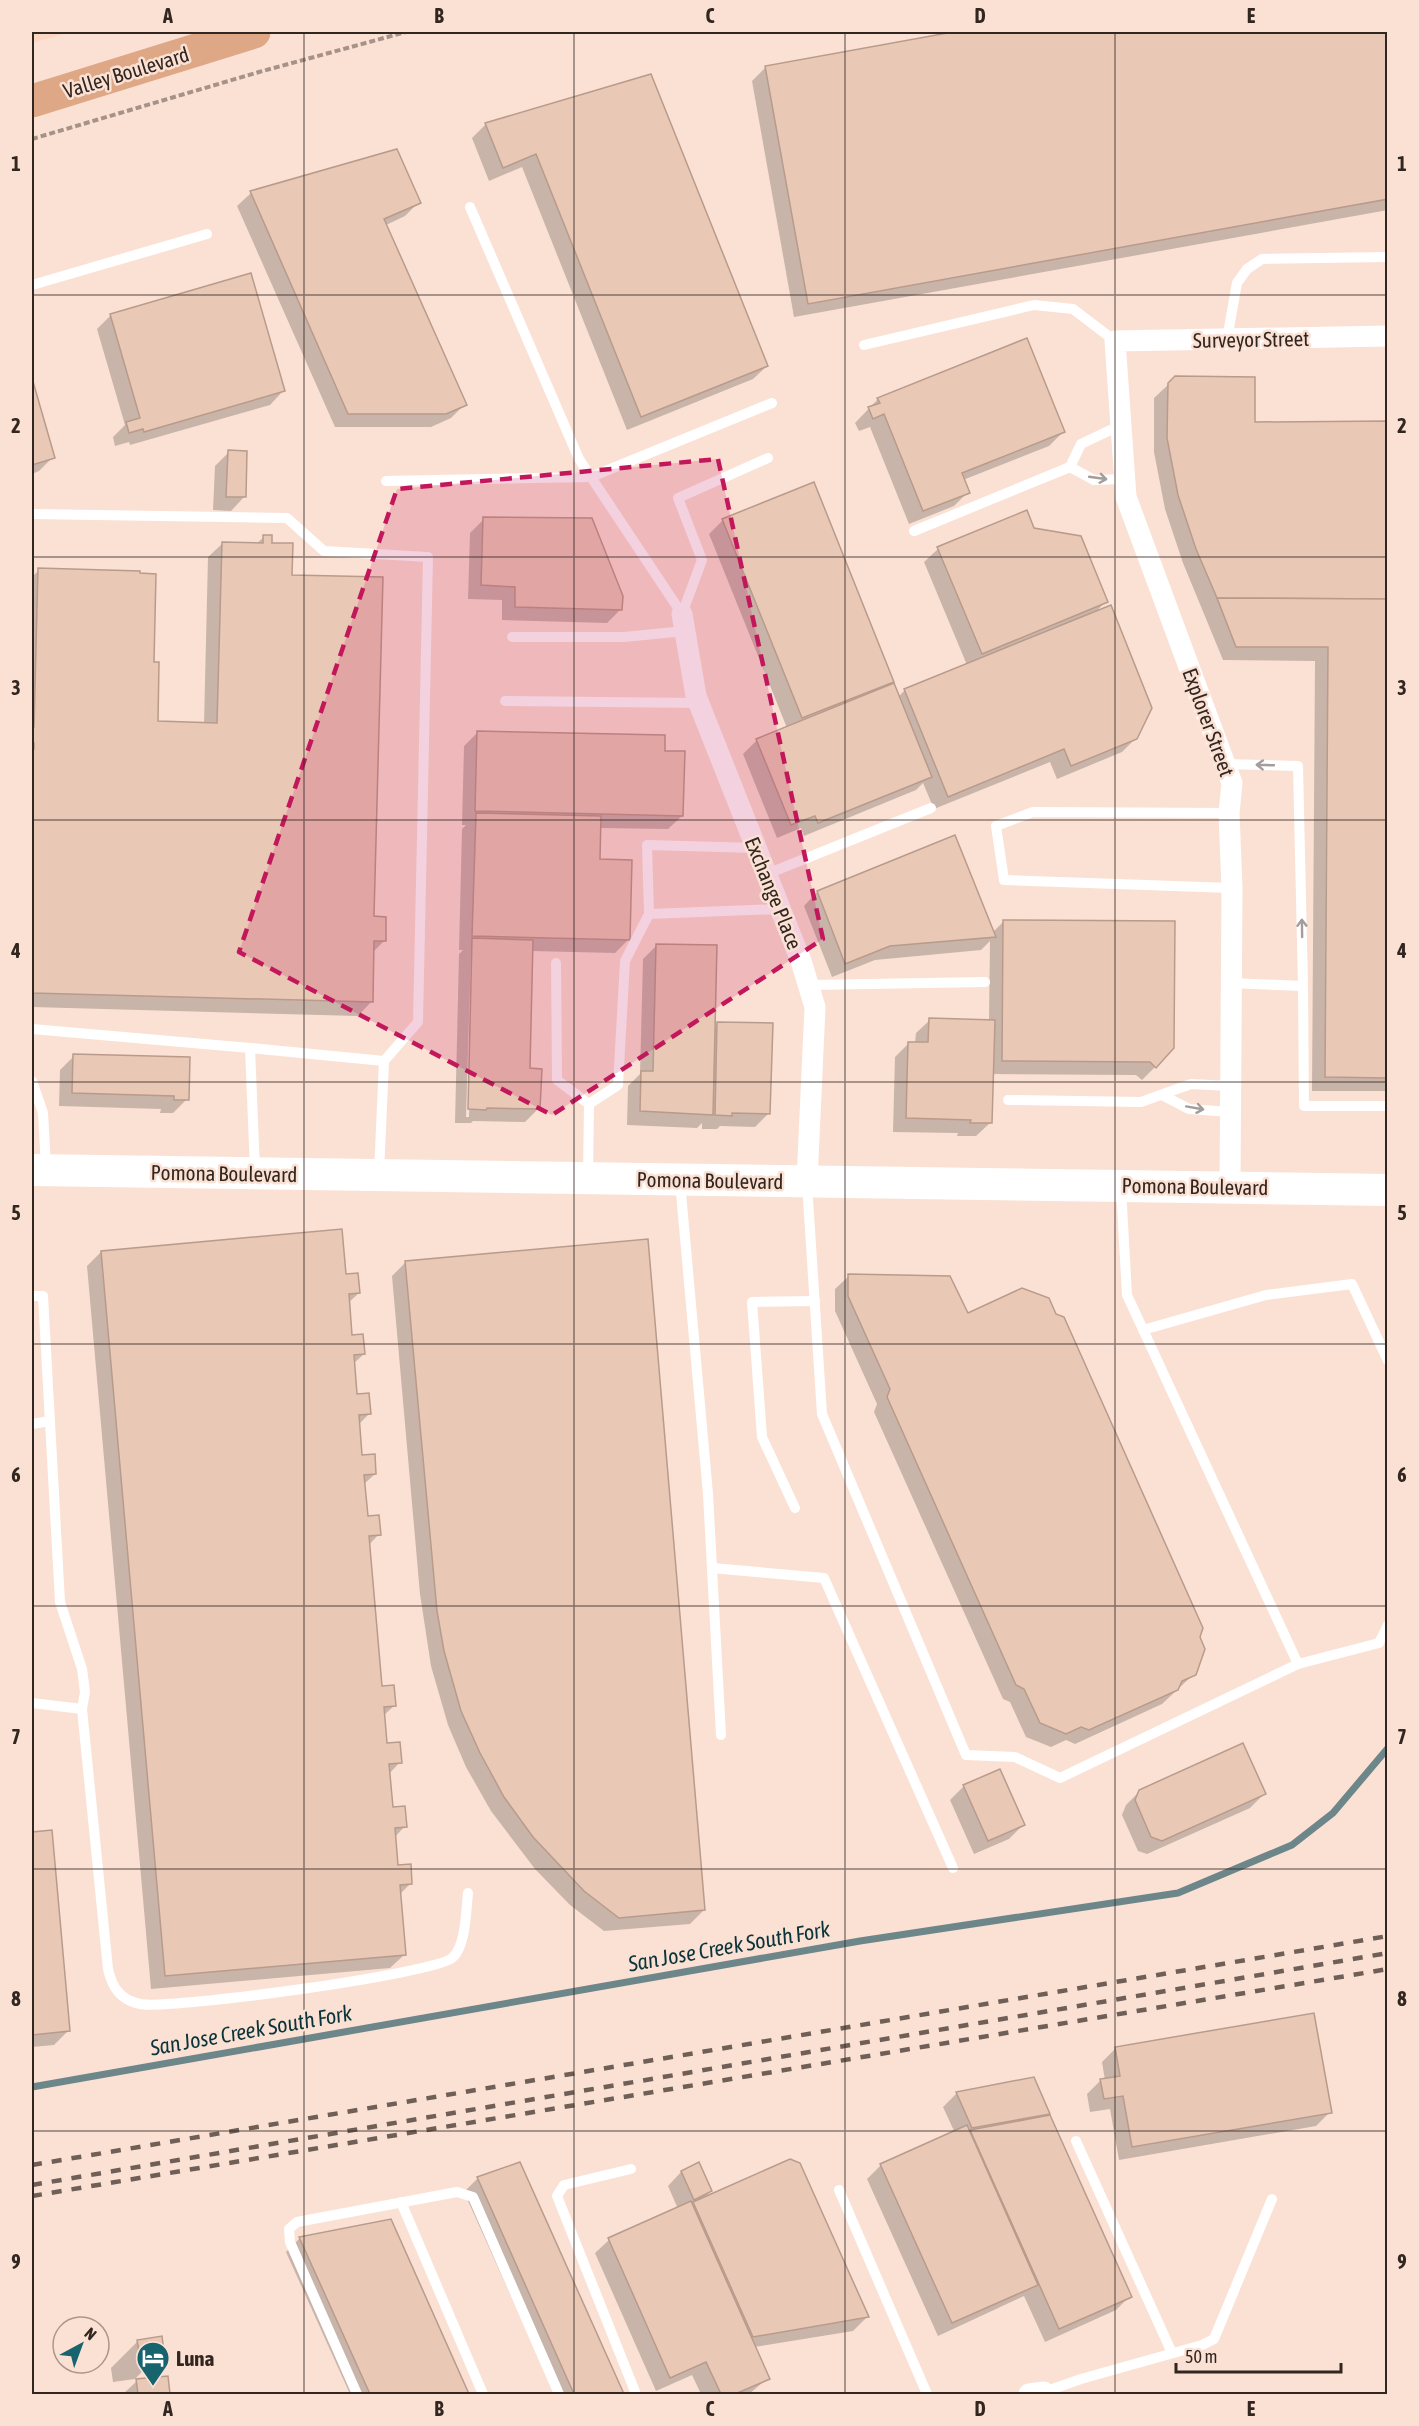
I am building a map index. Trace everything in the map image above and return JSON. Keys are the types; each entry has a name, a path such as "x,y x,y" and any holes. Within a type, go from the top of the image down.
{"main road":[{"name":"Valley Boulevard","path":"32,101 254,32"}],"street":[{"name":"Surveyor Street","path":"1115,341 1388,336"},
{"name":"Explorer Street","path":"1115,341 1126,497 1232,783 1229,813 1232,888 1230,1187"},
{"name":"Exchange Place","path":"683,623 699,703 767,874 809,985 815,1007 807,1181"},
{"name":"Pomona Boulevard","path":"39,1170 1388,1190"}],"lane":[{"path":"470,207 579,459 683,623"},
{"path":"32,285 207,234"},
{"path":"1227,339 1237,283 1247,269 1262,260 1388,257"},
{"path":"864,345 1034,305 1073,309 1115,341"},
{"path":"386,482 591,477 772,403"},
{"path":"914,531 1070,467 1081,444 1121,424"},
{"path":"683,623 702,560 678,498 768,458"},
{"path":"1070,467 1094,480 1125,478"},
{"path":"32,514 287,518 324,551 428,557 418,1022 384,1061 379,1175"},
{"path":"512,637 624,638 683,623"},
{"path":"505,701 699,703"},
{"path":"1225,764 1298,766 1304,1106 1388,1106"},
{"path":"767,874 931,808"},
{"path":"1229,813 1033,812 996,826 1004,880 1232,888"},
{"path":"589,1104 618,1085 625,961 649,914 647,845 756,848"},
{"path":"649,914 780,909"},
{"path":"556,963 557,1080 589,1104"},
{"path":"809,985 984,982"},
{"path":"1231,983 1303,986"},
{"path":"32,1029 384,1061"},
{"path":"250,1048 255,1174"},
{"path":"32,1081 43,1113 39,1170"},
{"path":"1008,1100 1141,1102 1191,1084 1230,1086"},
{"path":"1162,1095 1189,1109 1230,1112"},
{"path":"588,1178 589,1104"},
{"path":"680,1179 708,1494 721,1735"},
{"path":"807,1181 822,1414 966,1755 1015,1757 1060,1778 1298,1664 1379,1643 1388,1625"},
{"path":"1121,1185 1126,1295 1298,1664"},
{"path":"1143,1330 1266,1295 1352,1284 1388,1361"},
{"path":"32,1296 43,1296 60,1602 82,1669 85,1692 82,1709 108,1969 112,1986 140,2004 157,2005 369,1979 430,1967 447,1962 455,1956 460,1947 468,1893"},
{"path":"795,1509 762,1437 752,1302 815,1301"},
{"path":"32,1424 50,1421"},
{"path":"712,1568 824,1578 953,1868"},
{"path":"32,1703 82,1709"},
{"path":"1076,2141 1172,2353"},
{"path":"631,2169 564,2185 557,2196 636,2394"},
{"path":"839,2190 927,2394"},
{"path":"357,2394 290,2242 289,2229 297,2222 457,2192 473,2197 559,2394"},
{"path":"1040,2394 1081,2379 1214,2339 1272,2199"},
{"path":"401,2202 483,2394"}],"path":[{"path":"32,139 259,72 406,32"}],"highlighted area":[{"path":"718,459 823,939 552,1115 239,952 397,489"}],"shaded area":[{"path":"32,32 71,32 32,43"}],"building":[{"path":"953,32 1388,32 1388,199 808,304 765,66"},
{"path":"651,74 768,366 641,417 536,154 503,168 485,123"},
{"path":"397,149 421,203 384,219 467,405 446,414 348,414 250,191"},
{"path":"251,273 285,391 144,432 143,429 129,433 126,422 140,418 110,314"},
{"path":"1027,338 1065,432 962,473 970,493 923,511 884,414 873,419 868,407 880,403 877,398"},
{"path":"1175,376 1255,377 1255,422 1388,421 1388,599 1217,598 1196,549 1178,495 1167,438 1168,383"},
{"path":"32,378 55,458 32,465"},
{"path":"228,450 247,451 246,497 226,497"},
{"path":"814,482 894,682 802,718 722,519"},
{"path":"1027,510 1034,528 1081,536 1108,602 982,654 937,547"},
{"path":"483,517 592,518 623,596 622,610 515,607 515,587 481,585"},
{"path":"263,535 272,535 272,543 293,543 292,575 383,577 374,916 386,917 386,941 374,941 373,1002 32,993 32,749 34,749 34,743 32,743 32,727 34,727 38,568 140,571 140,573 156,574 154,662 159,662 158,721 217,723 222,542 263,543"},
{"path":"1217,598 1388,599 1388,1078 1325,1077 1328,647 1236,647"},
{"path":"1111,605 1152,708 1137,739 1071,766 1064,749 948,797 904,689"},
{"path":"894,683 932,777 818,823 815,816 791,825 756,739"},
{"path":"477,731 665,735 665,751 685,751 683,816 475,811"},
{"path":"476,813 601,816 600,859 632,860 630,940 472,936"},
{"path":"955,835 996,937 890,946 845,964 817,891"},
{"path":"1003,920 1175,921 1174,1048 1156,1068 1150,1062 1002,1061"},
{"path":"472,938 533,940 530,1068 542,1069 540,1109 468,1109"},
{"path":"656,944 717,945 713,1115 640,1111 641,1071 653,1071"},
{"path":"929,1018 995,1020 992,1123 906,1118 908,1042 928,1042"},
{"path":"717,1022 773,1023 770,1114 715,1115"},
{"path":"73,1054 190,1057 189,1100 174,1100 174,1096 72,1093"},
{"path":"342,1229 346,1274 358,1273 360,1293 349,1294 352,1335 363,1334 365,1354 354,1355 357,1394 369,1393 371,1414 359,1415 362,1455 375,1454 376,1474 364,1475 368,1516 379,1515 381,1535 369,1536 382,1686 394,1685 396,1706 384,1707 387,1743 400,1742 402,1763 389,1764 393,1807 405,1806 407,1827 395,1828 398,1865 411,1864 412,1884 400,1885 406,1955 165,1976 101,1251"},
{"path":"648,1239 705,1910 619,1918 584,1891 533,1837 504,1797 461,1711 444,1651 437,1611 405,1261"},
{"path":"848,1274 950,1276 968,1313 1022,1288 1049,1298 1056,1314 1064,1317 1203,1628 1200,1637 1205,1649 1196,1675 1182,1681 1178,1690 1089,1730 1081,1727 1066,1734 1040,1723 1024,1689 1016,1685 887,1397 890,1389 848,1296"},
{"path":"1243,1743 1266,1794 1162,1841 1151,1837 1135,1800 1139,1790"},
{"path":"1000,1769 1025,1825 988,1841 963,1785"},
{"path":"52,1830 70,2031 32,2035 32,1832"},
{"path":"1314,2013 1332,2113 1132,2147 1123,2096 1104,2099 1100,2079 1120,2076 1115,2047"},
{"path":"1034,2077 1050,2114 972,2128 956,2092"},
{"path":"1050,2115 1132,2297 1059,2329 970,2130"},
{"path":"967,2125 1038,2285 952,2323 880,2164"},
{"path":"790,2159 800,2163 869,2317 753,2337 693,2202"},
{"path":"520,2162 624,2394 574,2394 477,2177"},
{"path":"699,2162 712,2191 694,2200 681,2171"},
{"path":"691,2201 770,2379 735,2394 721,2394 706,2362 670,2378 608,2238"},
{"path":"391,2219 469,2394 370,2394 299,2237"},
{"path":"162,2336 164,2352 140,2356 137,2340"},
{"name":"Luna","path":"168,2376 170,2394 138,2394 136,2379"}],"waterway":[{"name":"San Jose Creek South Fork","path":"32,2087 860,1941 1178,1893 1292,1845 1333,1813 1388,1748"}],"railway":[{"path":"32,2165 1388,1936"},
{"path":"32,2185 1388,1953"},
{"path":"32,2196 1388,1969"}],"place":[{"name":"Luna","path":"153,2387"}]}
